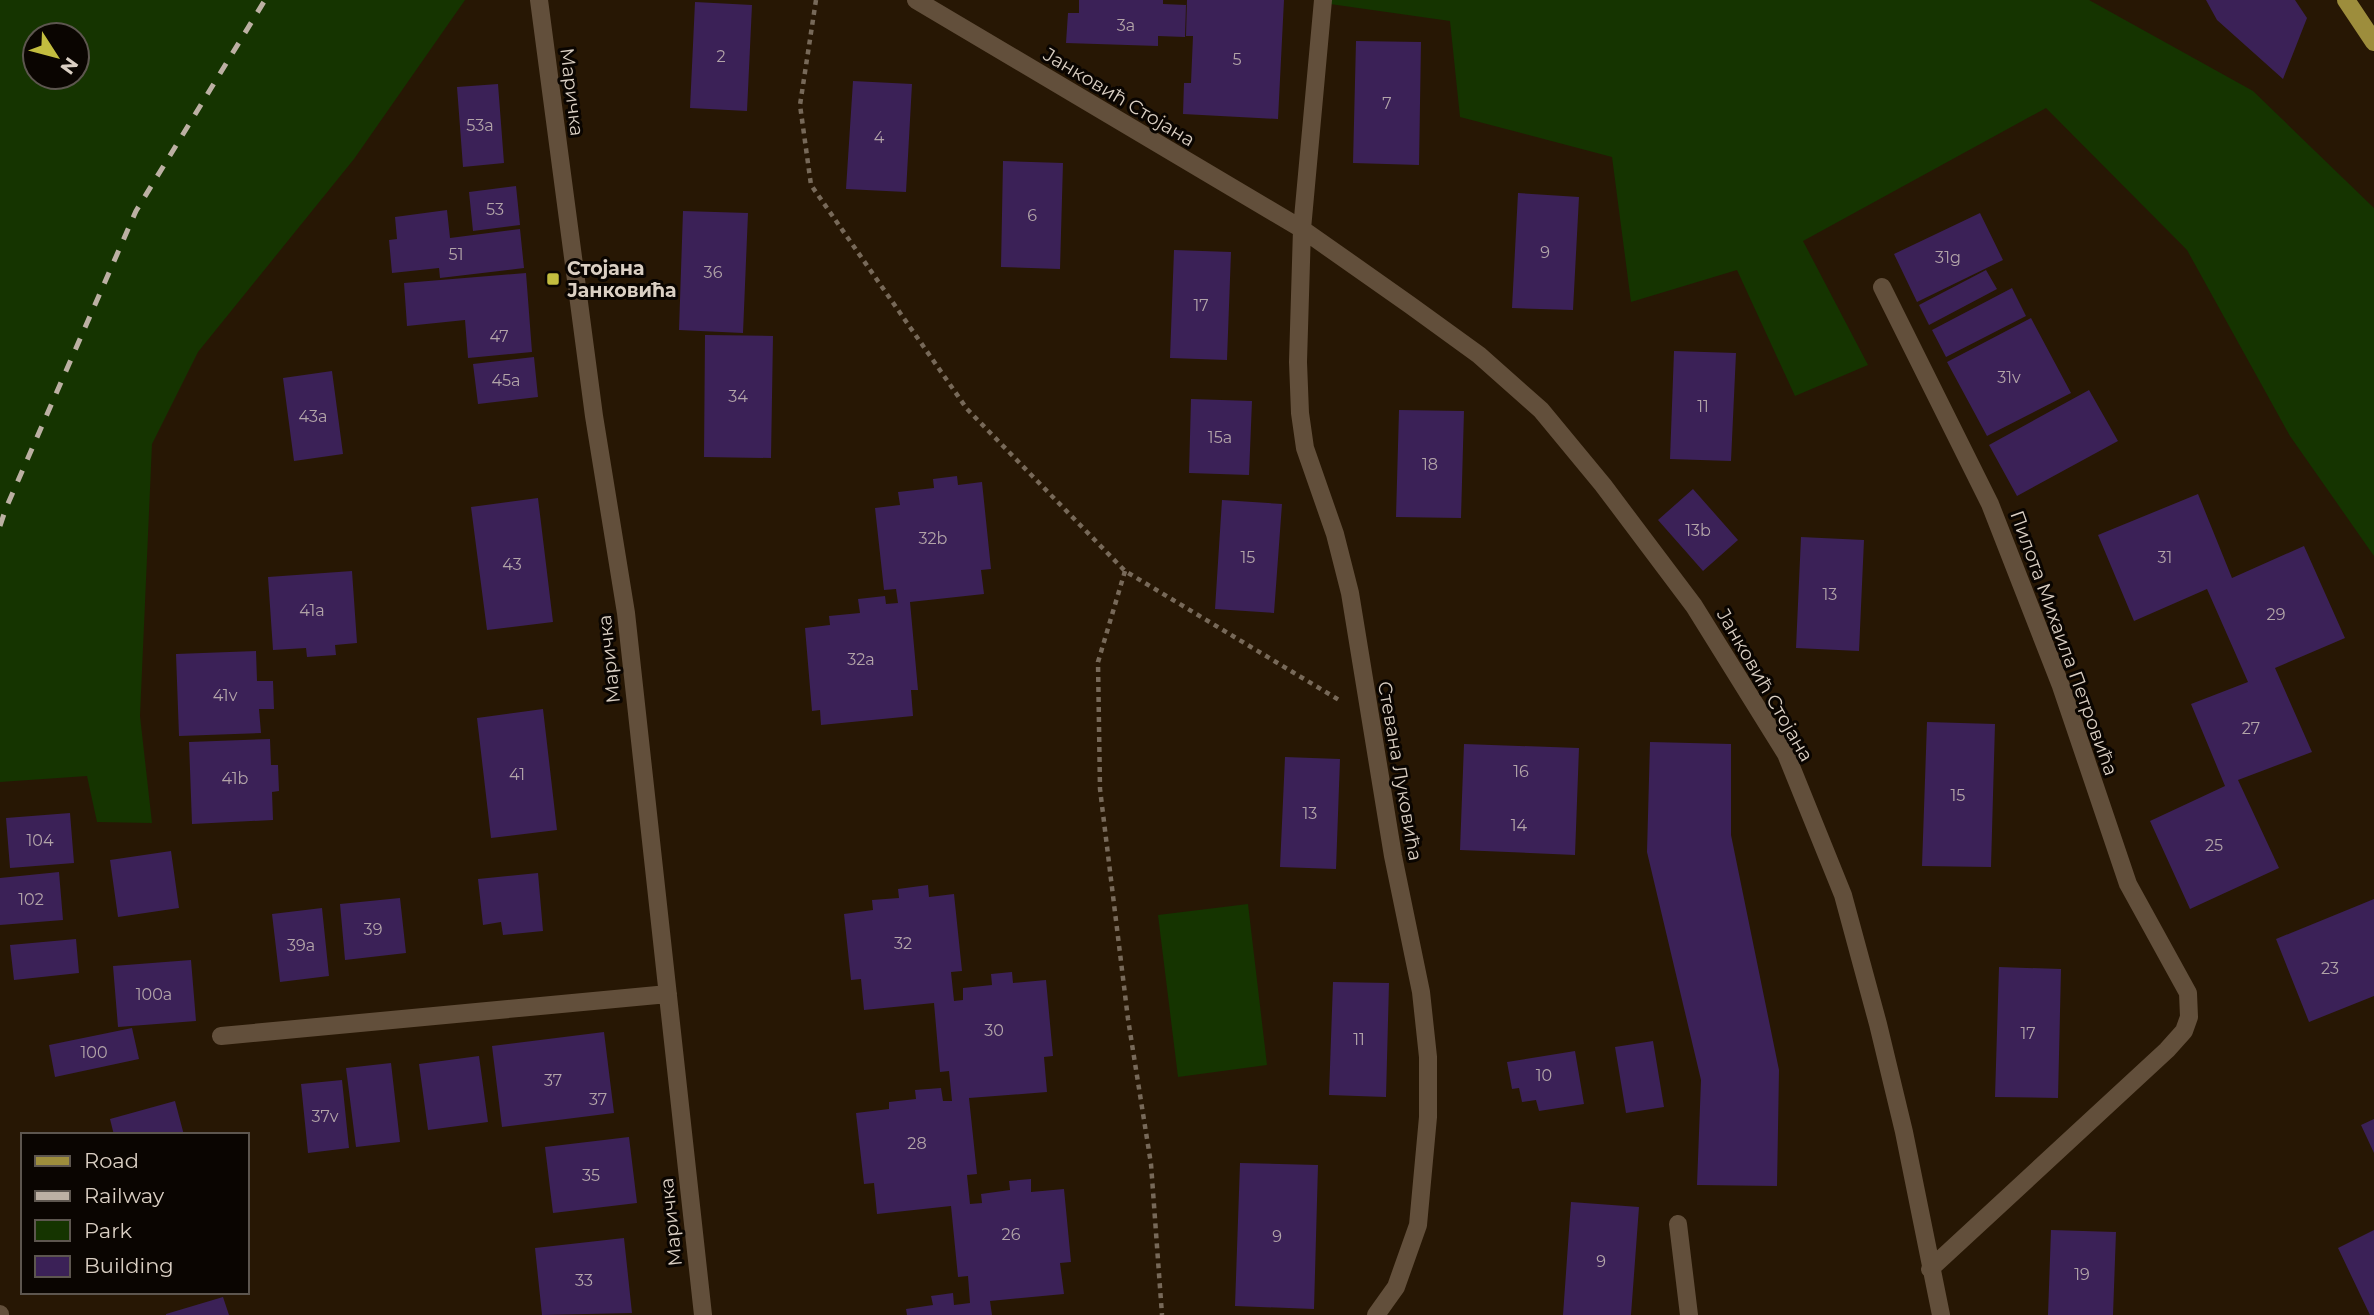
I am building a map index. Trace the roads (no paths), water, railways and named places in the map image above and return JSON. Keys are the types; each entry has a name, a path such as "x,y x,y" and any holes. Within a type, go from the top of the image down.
{"main road":[{"path":"2346,0 2374,42"}],"street":[{"name":"Маричка","path":"539,0 594,415 626,613 703,1315"},
{"name":"Јанковић Стојана","path":"916,0 1302,229 1479,355 1541,410 1603,485 1694,606 1786,754 1843,895 1904,1132 1941,1315"},
{"path":"1302,229 1323,0"},
{"name":"Стевана Луковића","path":"1302,229 1298,362 1300,413 1305,448 1335,534 1350,593 1393,856 1421,992 1428,1069 1428,1117 1418,1225 1396,1287 1376,1315"},
{"name":"Пилота Михаила Петровића","path":"1882,287 1990,504 2061,686 2128,884 2188,993 2189,1017 2184,1031 2167,1051 1930,1269"},
{"path":"221,1036 668,994"},
{"path":"1678,1224 1689,1315"}],"railway":[{"path":"0,526 136,211 265,0"}],"place":[{"name":"Стојана Јанковића","path":"553,279"}]}
